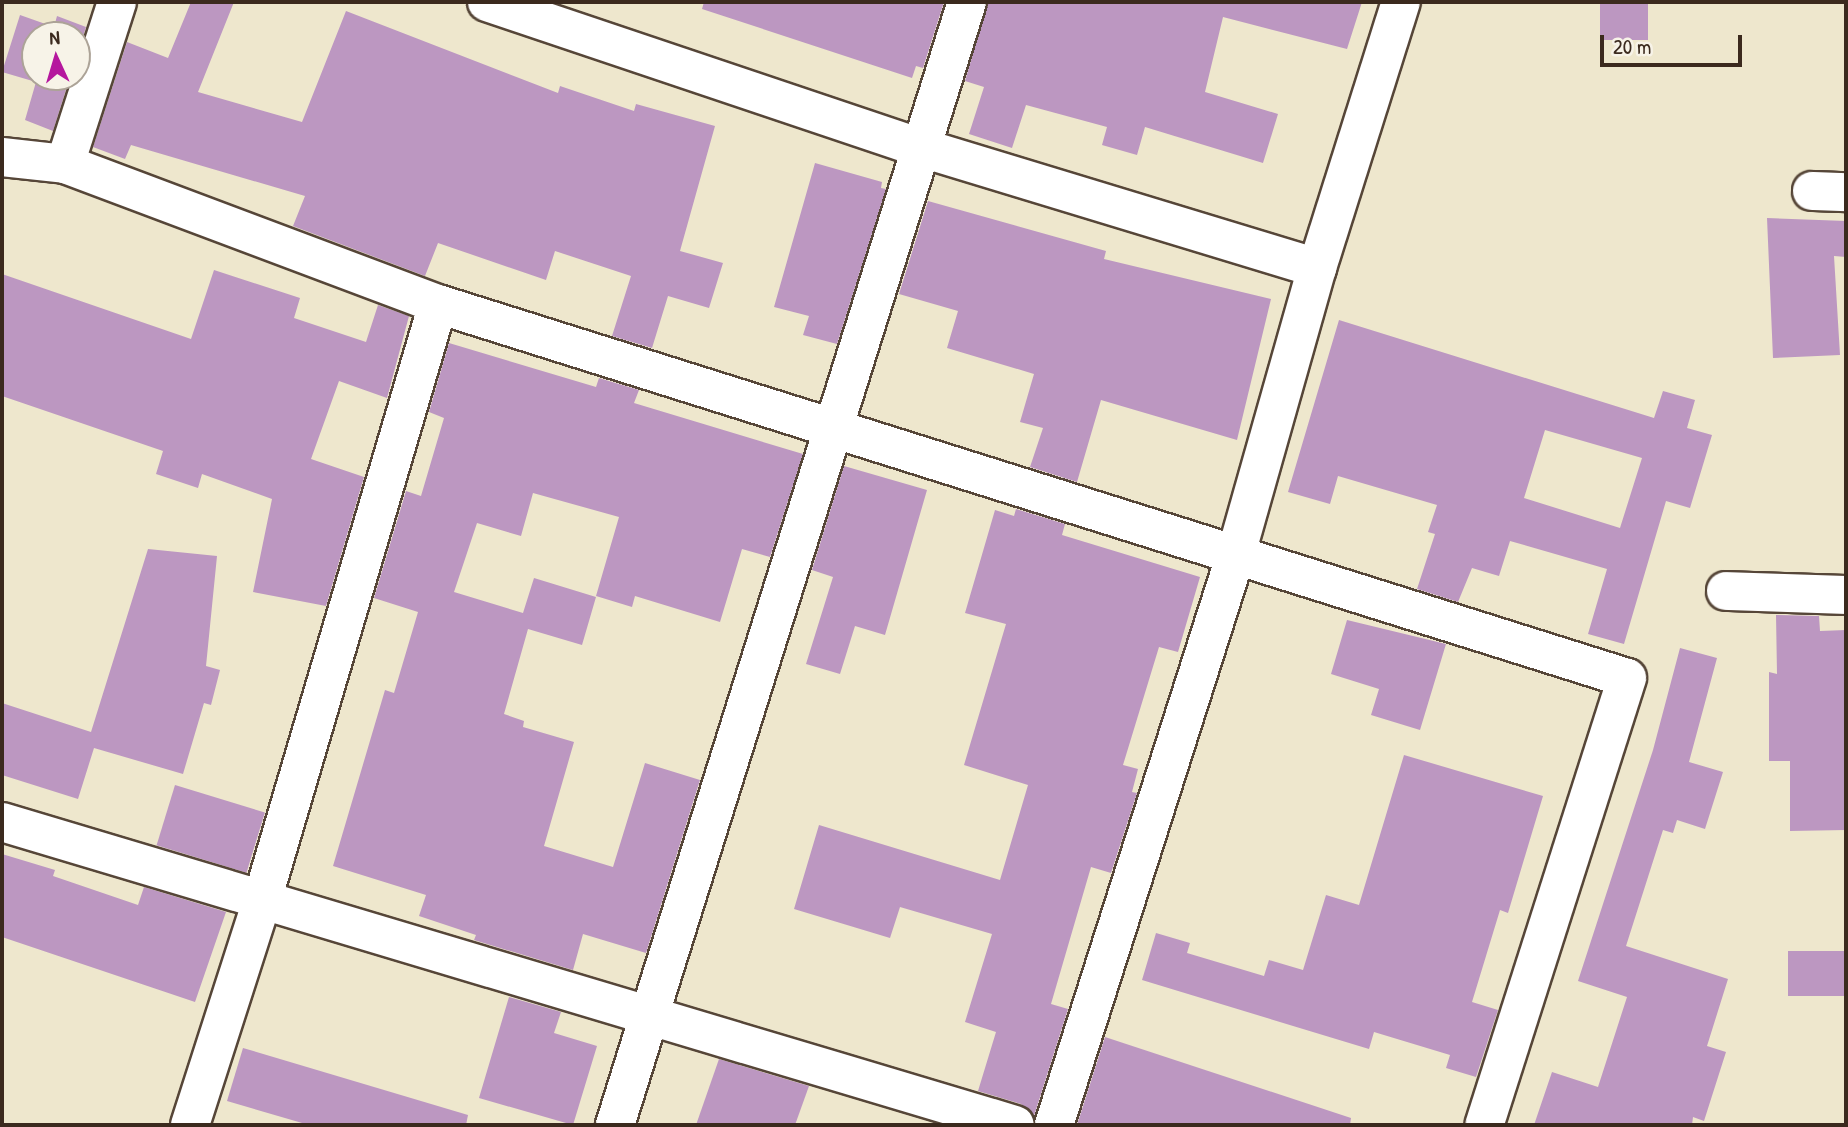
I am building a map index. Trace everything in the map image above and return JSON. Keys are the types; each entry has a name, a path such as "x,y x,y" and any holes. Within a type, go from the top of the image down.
{"street":[{"path":"65,164 117,2"},
{"path":"487,2 919,147 1317,268"},
{"path":"615,1125 834,430 919,147 967,2"},
{"path":"1054,1125 1236,554 1317,268 1401,2"},
{"path":"2,157 65,164 438,304 1627,678 1484,1125"},
{"path":"190,1125 263,897 438,304"},
{"path":"1726,591 1846,595"},
{"path":"2,822 263,897 647,1019 1015,1125"}],"building":[{"path":"191,2 234,2 198,92 302,122 346,11 558,93 560,86 634,111 636,104 715,126 680,251 723,263 709,308 668,296 652,348 612,336 631,276 555,251 546,280 438,243 425,276 293,226 305,196 131,145 125,159 93,147 127,42 168,58"},
{"path":"704,2 944,2 923,68 916,66 912,78 702,9"},
{"path":"988,2 1362,2 1347,49 1223,17 1205,92 1278,114 1263,163 1145,127 1137,155 1102,145 1107,127 1026,105 1012,148 969,134 984,87 965,81"},
{"path":"1600,2 1648,2 1648,40 1600,40"},
{"path":"20,15 37,21 21,21 21,78 2,72"},
{"path":"57,16 70,21 56,21"},
{"path":"33,91 66,91 53,131 25,120"},
{"path":"815,163 882,182 881,188 886,189 837,344 803,335 809,316 774,307"},
{"path":"928,201 1106,251 1104,259 1271,299 1237,440 1101,400 1077,482 1030,467 1043,428 1020,422 1034,374 947,348 958,311 899,294"},
{"path":"1767,218 1846,221 1846,257 1834,256 1840,355 1773,358"},
{"path":"214,270 300,298 294,318 366,342 378,305 409,316 387,398 339,381 311,459 364,477 326,606 253,592 272,499 202,474 198,488 156,474 163,451 2,396 2,274 191,339"},
{"path":"1339,320 1654,418 1663,391 1695,400 1687,428 1712,435 1690,508 1666,501 1624,644 1588,634 1607,569 1510,541 1499,576 1472,568 1458,602 1417,589 1435,534 1428,532 1437,505 1338,476 1330,504 1288,492","holes":["1545,430 1642,458 1620,528 1524,498"]},
{"path":"449,343 596,387 599,378 639,390 634,403 803,454 770,557 742,549 720,622 635,596 632,607 596,596 619,517 533,493 521,536 477,523 454,592 523,613 534,578 596,597 582,645 528,629 504,714 524,721 523,727 574,742 544,846 613,867 645,763 700,780 646,953 583,934 573,970 474,940 476,935 419,916 426,895 333,866 385,690 394,693 418,612 374,598 406,491 421,496 444,418 429,412"},
{"path":"844,466 927,490 885,635 855,626 840,674 806,664 833,577 812,570"},
{"path":"1016,509 1065,524 1062,535 1200,577 1178,652 1159,647 1123,765 1138,769 1132,792 1137,793 1111,873 1091,867 1051,1004 1068,1009 1034,1116 1021,1104 978,1091 996,1032 965,1022 992,934 900,907 890,938 794,909 819,825 1000,880 1028,785 964,765 1006,624 965,613 995,510 1014,516"},
{"path":"148,549 217,556 206,666 220,670 211,705 204,703 183,774 94,748 78,799 2,775 2,703 91,732"},
{"path":"1776,615 1819,616 1820,631 1846,630 1846,830 1790,831 1790,761 1769,761 1769,672 1777,674"},
{"path":"1347,620 1446,644 1420,730 1371,715 1379,689 1331,674"},
{"path":"1680,648 1717,658 1689,762 1723,772 1705,829 1677,820 1673,833 1663,830 1626,946 1728,979 1707,1046 1726,1052 1704,1121 1693,1117 1692,1125 1534,1125 1552,1072 1598,1087 1627,997 1578,981 1653,750"},
{"path":"1404,755 1543,796 1508,913 1500,910 1472,1002 1498,1010 1476,1077 1446,1068 1450,1055 1374,1032 1369,1049 1142,980 1156,933 1190,943 1187,953 1264,976 1269,960 1303,970 1326,895 1359,905"},
{"path":"175,785 265,812 246,873 157,845"},
{"path":"2,854 55,870 53,876 138,905 144,887 226,912 195,1002 2,937"},
{"path":"1788,951 1846,951 1846,996 1788,996"},
{"path":"509,997 561,1012 554,1033 597,1046 573,1125 479,1098"},
{"path":"1105,1037 1351,1118 1350,1125 1077,1125"},
{"path":"243,1048 468,1115 466,1125 309,1125 227,1101"},
{"path":"719,1059 809,1086 795,1125 696,1125"}]}
